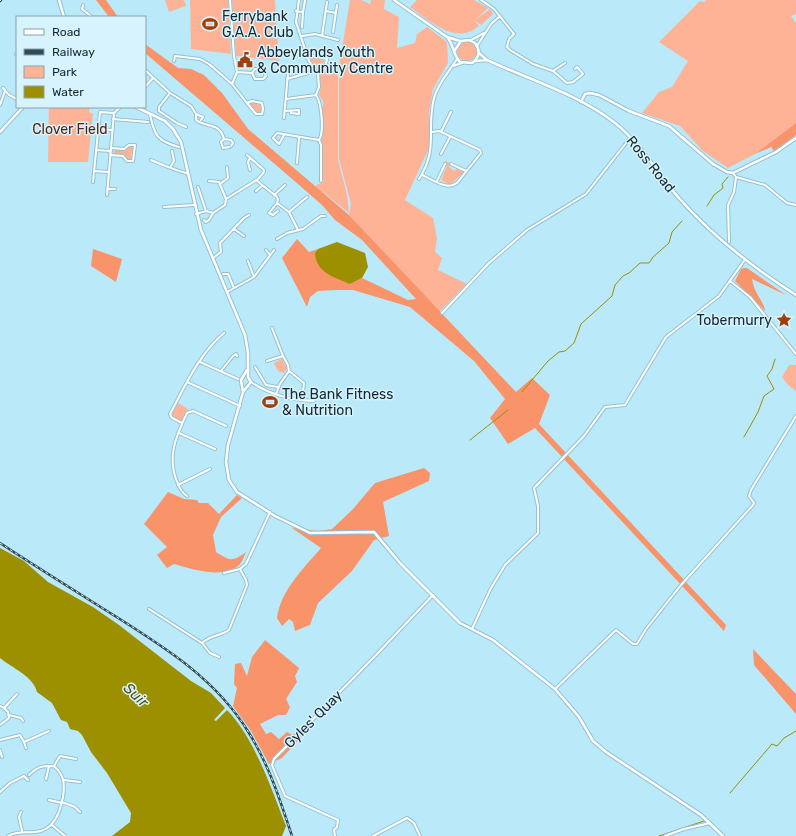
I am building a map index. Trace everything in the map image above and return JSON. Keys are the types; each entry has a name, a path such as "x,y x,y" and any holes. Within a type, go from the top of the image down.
{"street":[{"path":"59,0 64,16"},
{"path":"230,0 234,56 237,72 232,84"},
{"path":"299,0 296,11 296,22 302,36 307,58 319,76 319,91 316,95"},
{"path":"302,27 305,0"},
{"path":"394,0 447,37 453,44 457,59 462,63"},
{"path":"481,0 491,6 514,34 508,42 507,47 510,50 533,64 552,72 569,83 573,82 583,74 577,67 575,69"},
{"path":"322,36 327,2"},
{"path":"329,38 334,24 337,4"},
{"path":"83,5 82,9 91,16"},
{"path":"296,11 303,12"},
{"path":"326,11 336,12"},
{"path":"477,46 484,33 500,16"},
{"path":"329,24 334,24"},
{"path":"447,37 461,41 471,40 484,33"},
{"path":"302,36 310,34 338,40"},
{"path":"471,40 477,46 479,52 487,60"},
{"path":"455,50 461,41"},
{"path":"475,61 479,52"},
{"path":"174,61 174,56 204,61 232,84 247,103 256,114 262,114 262,103 252,101 247,103"},
{"path":"307,58 313,56 328,58 326,63"},
{"path":"419,179 432,150 432,113 436,91 457,59"},
{"path":"452,66 462,63 468,64 475,61 487,60"},
{"name":"Ross Road","path":"487,60 581,102 606,116 630,138 701,222 744,261 796,295"},
{"path":"552,72 565,63"},
{"path":"237,72 252,73 255,69 263,70 266,76 263,79 256,79 252,73"},
{"path":"146,71 170,93 190,106 196,114 196,119 200,123 212,125 222,134 224,139"},
{"path":"284,118 288,73"},
{"path":"287,79 308,73"},
{"path":"146,86 153,78"},
{"path":"3,88 16,98"},
{"path":"0,105 5,91"},
{"path":"170,93 159,107 159,111 186,127"},
{"path":"581,102 587,93 599,95 629,111 665,125 713,164 727,172 733,173 776,152 796,138"},
{"path":"286,99 316,95"},
{"path":"316,95 320,103 321,111 321,136 319,140 321,145 321,181"},
{"path":"0,132 21,108"},
{"path":"93,182 100,112 114,112 119,108"},
{"path":"138,108 165,121 176,134 183,146 196,214 212,258 245,335 248,353 247,370 249,384 243,392"},
{"path":"285,111 291,110"},
{"path":"107,195 114,112"},
{"path":"441,132 451,112"},
{"path":"150,114 153,128 160,140 179,147"},
{"path":"196,114 203,117 201,120"},
{"path":"114,119 148,122"},
{"path":"98,129 112,130"},
{"path":"422,174 437,182 451,186 480,155 481,151 441,132 432,132"},
{"path":"283,135 279,144 273,138 276,133 299,138 319,140"},
{"path":"224,139 221,142 223,148 230,146 233,143 226,136"},
{"path":"441,154 450,137"},
{"path":"224,139 229,138"},
{"path":"297,163 299,138"},
{"path":"442,313 488,264 527,230 586,194 630,138"},
{"path":"110,155 123,156 127,160 134,161 135,145 129,145 124,149 111,148"},
{"path":"440,145 444,147"},
{"path":"96,150 111,151"},
{"path":"171,166 174,161 172,151"},
{"path":"226,199 256,180 264,171 246,155"},
{"path":"250,158 248,162 250,170"},
{"path":"151,160 171,166 184,174 188,173"},
{"path":"437,182 445,164"},
{"path":"451,164 466,171"},
{"path":"454,170 456,166"},
{"path":"220,184 228,178 227,167"},
{"path":"94,171 108,172"},
{"path":"733,173 736,177 765,185 787,203 796,205"},
{"path":"729,242 728,205 734,192 736,177"},
{"path":"256,180 274,195 278,200 277,203 289,212 298,230"},
{"path":"204,220 206,222 209,220 213,213 224,207 227,202 220,184 216,181 209,181"},
{"path":"274,195 285,185"},
{"path":"256,191 262,186"},
{"path":"198,187 206,211"},
{"path":"107,188 115,189"},
{"path":"289,212 307,197"},
{"path":"266,213 277,203"},
{"path":"164,207 194,204"},
{"path":"269,210 271,215 278,211"},
{"path":"196,214 206,211 213,213"},
{"path":"212,258 221,252 220,243 244,218 249,215"},
{"path":"277,239 287,233 303,229 321,216 325,216"},
{"path":"234,229 244,236"},
{"path":"266,250 270,255"},
{"path":"227,292 254,276 274,250"},
{"path":"248,261 254,276"},
{"path":"472,629 491,588 505,565 538,533 538,506 534,488 591,428 605,407 625,405 666,337 720,296 744,261"},
{"path":"223,274 228,274 234,288"},
{"path":"730,281 750,297 796,354"},
{"path":"272,328 282,356 288,365 288,372 278,387 276,394"},
{"path":"182,423 170,416 187,382 200,362 224,333"},
{"path":"221,371 233,356 236,354 237,356"},
{"path":"267,361 282,356"},
{"path":"200,362 238,379"},
{"path":"255,367 266,385 278,387"},
{"path":"247,370 241,381 243,385 243,392 228,445 226,470 229,480 237,492 270,512 310,533 374,532 400,563 460,623 493,640 555,689 579,716 593,740 597,744 710,823 723,836"},
{"path":"253,374 257,372"},
{"path":"288,372 304,383 303,392"},
{"path":"244,376 248,377"},
{"path":"187,382 240,406"},
{"path":"243,385 249,384 296,400 314,401"},
{"path":"187,496 182,492 178,485 174,473 172,458 178,432 187,413 190,411 226,426"},
{"path":"555,689 616,630 633,644 637,644 646,629 681,585 753,505 754,503 749,496 751,490 796,416"},
{"path":"178,432 215,449"},
{"path":"178,485 210,468"},
{"path":"224,573 240,569 246,564 270,512"},
{"path":"202,643 229,630 247,585 240,569"},
{"name":"Gyles' Quay","path":"335,836 334,830 337,827 338,820 285,796 272,765 274,758 376,655 432,595"},
{"path":"149,609 202,643 210,653 220,657"},
{"path":"4,708 17,694"},
{"path":"0,706 4,708 9,715 21,718 23,721"},
{"path":"0,725 8,720 9,715"},
{"path":"24,742 48,731"},
{"path":"0,740 20,735 26,748"},
{"path":"0,750 2,757"},
{"path":"54,766 60,756 76,759"},
{"path":"8,836 22,831 36,833 52,824 59,813 62,802 64,780 60,772 54,766 44,765 36,768 29,775"},
{"path":"46,779 49,766"},
{"path":"0,792 15,780 24,776 28,780"},
{"path":"64,780 80,782"},
{"path":"49,800 62,802 75,807 80,812"},
{"path":"21,812 19,817 22,831"},
{"path":"373,836 407,818 414,823 420,836"},
{"path":"665,836 684,829 710,823"},
{"path":"52,824 65,836"}],"green space":[{"path":"165,0 184,0 186,6 169,12"},
{"name":"Ferrybank G.A.A. Club","path":"190,0 228,0 231,54 191,49"},
{"path":"232,0 275,0 279,61 236,56"},
{"path":"350,0 361,0 370,4 371,0 385,0 384,9 399,17 397,48 415,43 417,34 427,27 447,42 448,63 433,89 429,112 429,148 405,200 433,218 437,238 435,252 442,258 438,270 467,284 439,312 349,215 351,204 339,159 339,66"},
{"path":"417,0 474,0 488,8 475,20 490,9 493,14 481,25 474,20 479,26 470,32 452,32 443,29 410,7"},
{"path":"706,0 796,0 796,14 791,16 796,23 796,123 755,154 728,168 703,151 680,126 642,113 659,92 672,87 688,61 659,42 700,1 704,2"},
{"path":"467,41 474,44 477,51 474,58 467,61 460,58 457,51 460,44"},
{"path":"310,57 324,61 324,64 338,66 338,160 347,195 349,213 315,186 324,181 322,178 321,140 323,101 319,95 319,76"},
{"path":"251,102 261,105 261,112 257,112 250,105"},
{"name":"Clover Field","path":"49,108 90,108 89,112 93,114 88,162 48,162"},
{"path":"129,146 134,148 131,156 133,158 131,160 127,159 124,155 114,154 114,149 124,150"},
{"path":"445,161 450,163 449,167 454,171 457,168 464,172 450,185 441,180 447,166 443,164"},
{"path":"282,359 287,368 284,373 278,371 274,363"},
{"path":"789,365 796,365 796,391 788,385 782,377"},
{"path":"178,403 188,409 181,421 171,416"}],"shaded area":[{"path":"96,0 106,0 117,16 108,16"},
{"path":"146,45 178,68 191,69 204,75 222,93 248,129 349,215 516,392 532,378 550,395 539,424 726,625 724,631 535,428 508,444 490,418 505,399 474,361 410,307 353,290 336,290 318,291 310,297 307,307 282,258 297,239 309,252 318,249 315,253 350,284 362,278 408,300 416,299 362,240 335,220 322,205 146,54"},
{"path":"796,123 796,135 774,151 771,147 755,154"},
{"path":"93,249 122,259 116,282 91,266"},
{"path":"747,268 786,295 752,279 765,311 735,281 741,269"},
{"path":"424,468 430,473 429,481 383,502 389,536 374,540 352,571 318,603 310,625 295,631 293,622 289,619 282,626 277,618 283,598 300,572 321,548 292,528 318,531 332,529 353,509 375,483"},
{"path":"168,492 184,499 197,500 199,503 208,503 219,514 237,495 242,498 221,517 213,535 216,552 228,559 234,559 246,552 238,566 223,572 206,572 174,564 167,568 157,555 167,547 144,524"},
{"path":"265,640 299,668 295,676 297,682 286,699 290,707 286,715 278,715 260,724 266,734 271,732 279,739 287,732 292,735 299,731 304,734 282,758 269,764 251,731 233,706 237,688 234,684 235,664 241,663 247,676 252,657"},
{"path":"753,649 796,694 796,714 754,665"}],"water":[{"path":"337,242 365,253 368,267 362,278 350,284 322,270 316,260 315,253 318,249"},
{"name":"Suir","path":"0,548 24,561 48,582 93,607 119,625 191,681 211,693 225,708 214,720 216,721 227,710 246,735 254,749 286,826 282,836 112,836 130,822 131,813 107,773 91,752 82,735 78,731 70,729 67,722 61,720 52,703 37,692 35,686 27,677 0,658"}],"waterway":[{"path":"707,206 714,195 723,188 722,184 728,177"},
{"path":"522,392 548,361 559,352 565,351 574,343 581,324 612,296 615,285 623,276 629,273 640,263 649,263 653,257 669,243 672,232 682,221"},
{"path":"744,437 758,412 764,396 774,389 767,376 772,369 775,359"},
{"path":"470,440 508,410"},
{"path":"730,793 772,744 777,746 784,738 796,731"},
{"path":"659,836 704,821"}],"railway":[{"path":"0,543 153,640 206,681 222,697 236,714 256,745 274,783 292,836"}],"place":[{"name":"Ferrybank G.A.A. Club","path":"210,24"},
{"name":"Abbeylands Youth & Community Centre","path":"245,60"},
{"name":"Tobermurry","path":"784,320"},
{"name":"The Bank Fitness & Nutrition","path":"270,402"}]}
